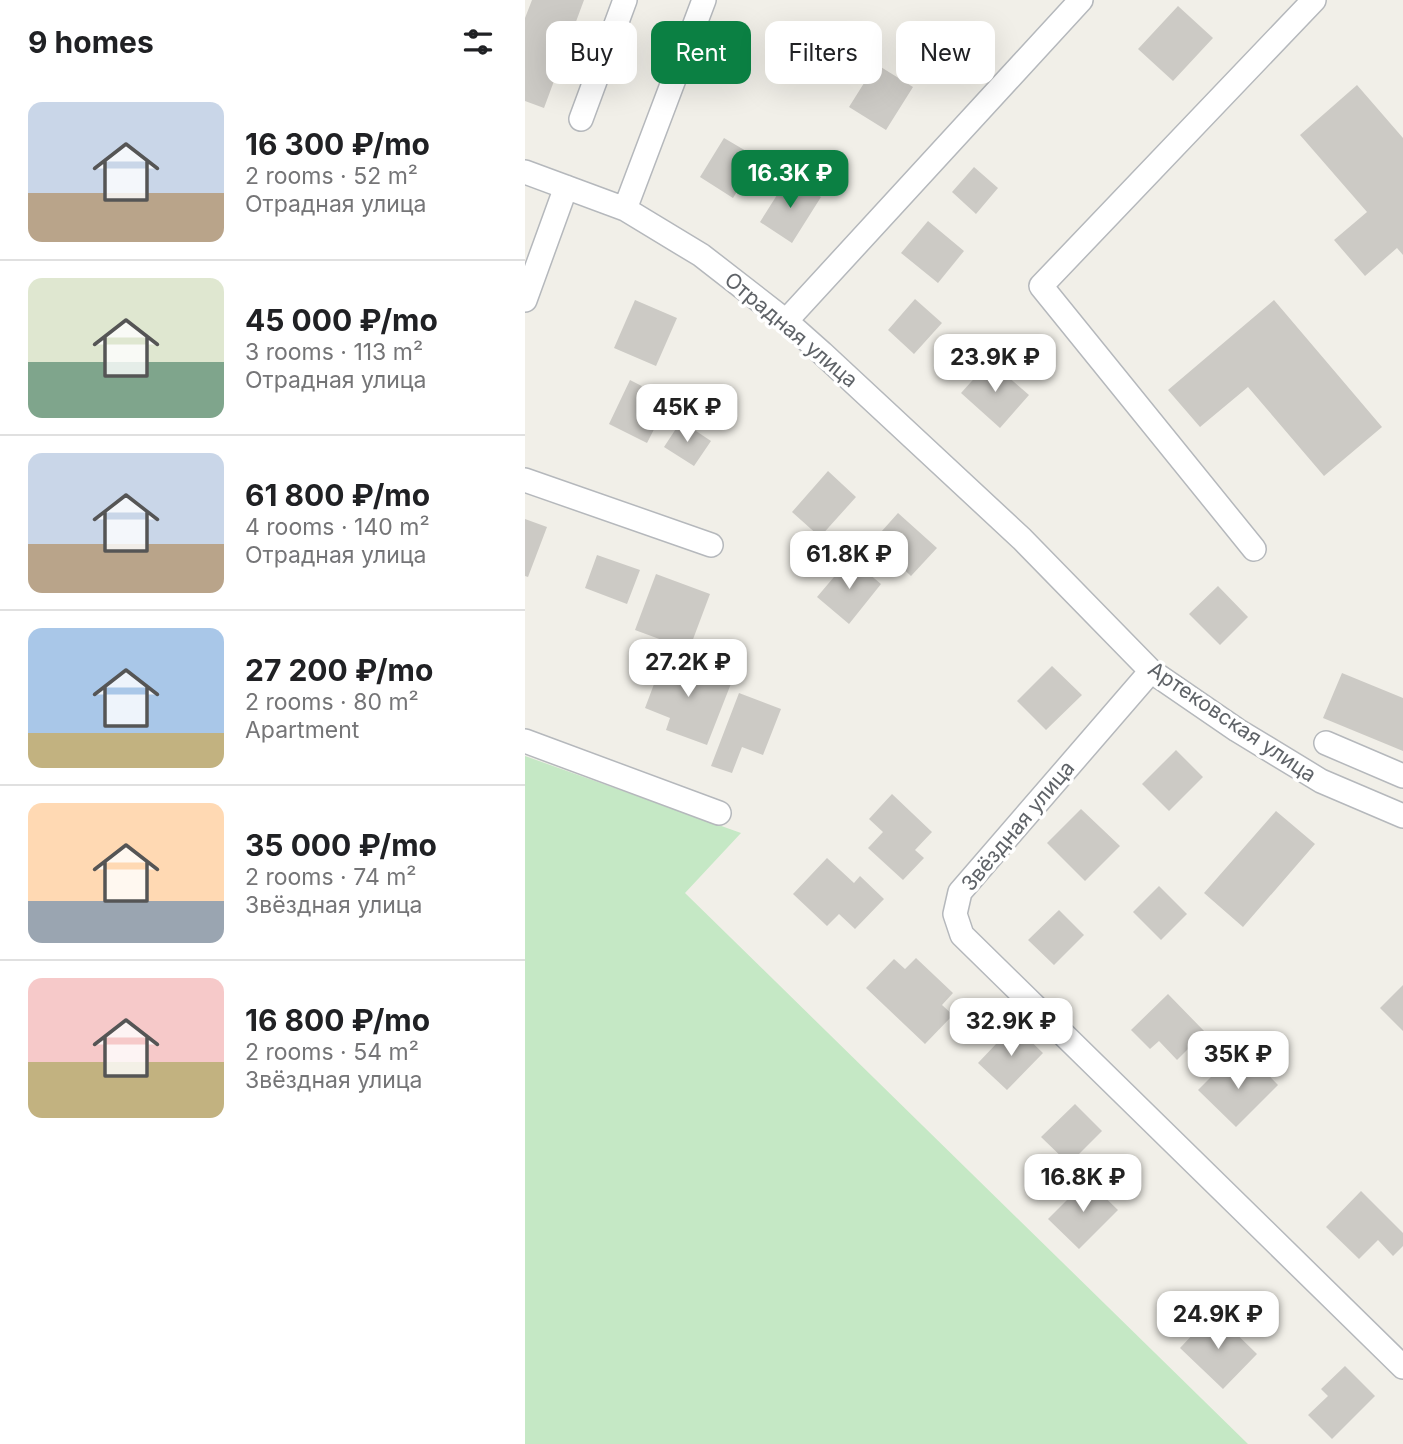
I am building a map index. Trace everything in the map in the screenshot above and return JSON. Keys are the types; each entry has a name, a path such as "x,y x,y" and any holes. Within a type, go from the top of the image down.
{"street":[{"path":"581,119 625,0"},
{"path":"625,209 704,0"},
{"path":"786,321 1081,0"},
{"path":"1254,549 1041,286 1314,0"},
{"name":"Отрадная улица","path":"525,172 625,209 701,254 786,321 1022,539"},
{"path":"525,300 566,187"},
{"path":"525,480 711,545"},
{"name":"Артековская улица","path":"1022,539 1151,671 1237,730 1321,781 1403,816"},
{"name":"Звёздная улица","path":"1151,671 960,892 955,914 962,935 1403,1367"},
{"path":"525,741 719,813"},
{"path":"1326,743 1403,776"}],"green space":[{"path":"525,756 741,833 685,893 1248,1444 525,1444"}],"building":[{"path":"532,0 584,0 576,21 546,21 546,84 553,84 544,108 525,101 525,18"},
{"path":"1178,6 1213,38 1173,81 1138,49"},
{"path":"882,68 896,76 896,84 908,84 913,87 886,130 849,107 863,84 882,84"},
{"path":"1357,85 1403,138 1403,255 1397,248 1365,276 1334,240 1367,212 1300,135"},
{"path":"724,138 758,158 733,198 700,177"},
{"path":"974,167 998,188 976,214 952,192"},
{"path":"789,176 821,197 792,243 760,222"},
{"path":"928,221 964,251 938,283 901,253"},
{"path":"915,299 942,323 914,354 888,330"},
{"path":"635,300 677,318 656,366 614,348"},
{"path":"1274,300 1382,427 1324,476 1248,387 1200,427 1168,390"},
{"path":"990,361 1029,395 1000,428 961,393"},
{"path":"630,380 669,400 647,443 609,424"},
{"path":"681,421 711,441 694,466 664,447"},
{"path":"828,471 856,497 820,537 792,512"},
{"path":"898,513 937,548 911,576 873,541"},
{"path":"525,519 547,527 528,577 525,576"},
{"path":"597,555 640,570 627,604 585,588"},
{"path":"850,558 881,584 849,624 817,597"},
{"path":"656,574 710,594 689,650 635,630"},
{"path":"1218,586 1248,617 1220,645 1189,614"},
{"path":"665,655 732,681 707,745 666,730 670,718 645,708"},
{"path":"1052,666 1082,695 1046,730 1017,701"},
{"path":"1342,673 1403,698 1403,751 1323,718"},
{"path":"739,693 781,709 763,755 742,747 732,773 711,766"},
{"path":"1176,750 1203,777 1169,811 1142,784"},
{"path":"892,794 932,832 915,850 924,858 903,880 868,848 883,832 869,819"},
{"path":"1081,809 1120,846 1085,881 1047,843"},
{"path":"1276,811 1315,844 1243,927 1204,893"},
{"path":"827,858 854,883 860,876 884,899 855,929 839,914 827,926 793,894"},
{"path":"1159,886 1187,914 1161,940 1133,912"},
{"path":"1059,910 1084,935 1054,965 1028,940"},
{"path":"916,958 953,993 942,1005 953,1015 925,1044 866,988 894,959 905,969"},
{"path":"1403,985 1403,1031 1380,1008"},
{"path":"1168,994 1205,1032 1177,1060 1159,1041 1150,1049 1131,1030"},
{"path":"1014,1025 1043,1053 1007,1090 978,1063"},
{"path":"1251,1057 1278,1085 1236,1127 1198,1090 1222,1066 1232,1076"},
{"path":"1075,1104 1102,1131 1069,1164 1041,1137"},
{"path":"1087,1180 1118,1210 1079,1249 1048,1219"},
{"path":"1361,1191 1403,1233 1403,1246 1393,1256 1378,1240 1359,1259 1326,1227"},
{"path":"1214,1312 1257,1354 1223,1389 1180,1348"},
{"path":"1345,1366 1375,1396 1332,1439 1308,1415 1328,1396 1321,1389"}]}
